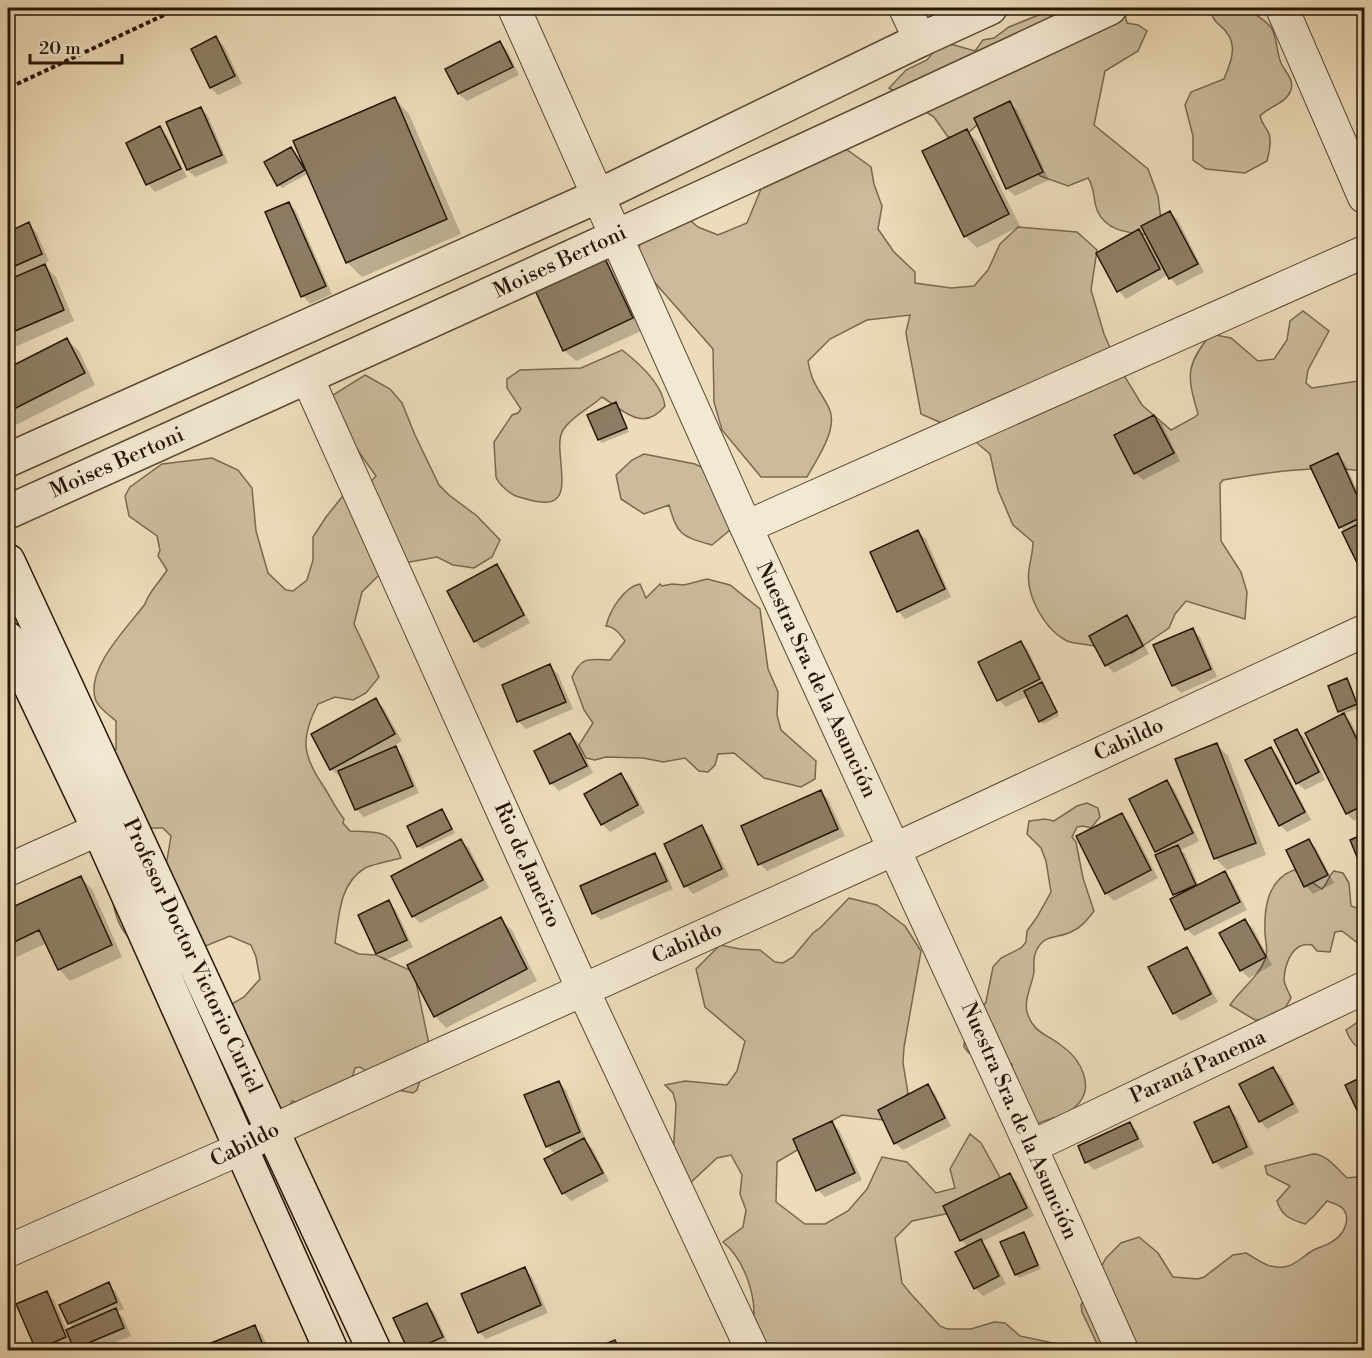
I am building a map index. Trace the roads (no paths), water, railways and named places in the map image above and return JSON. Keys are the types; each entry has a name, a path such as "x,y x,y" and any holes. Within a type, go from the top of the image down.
{"street":[{"name":"Nuestra Sra. de la Asunción","path":"514,8 746,527 1122,1350"},
{"path":"905,8 920,40"},
{"name":"Moises Bertoni","path":"8,460 598,196 990,8"},
{"name":"Moises Bertoni","path":"8,512 616,236 1110,8"},
{"path":"1282,8 1365,198"},
{"path":"746,527 1365,252"},
{"name":"Rio de Janeiro","path":"307,377 583,990 752,1350"},
{"name":"Profesor Doctor Victorio Curiel","path":"8,561 240,1149 331,1350"},
{"name":"Cabildo","path":"8,1251 240,1149 273,1130 894,849 1365,631"},
{"name":"Profesor Doctor Victorio Curiel","path":"8,639 113,824 273,1130 374,1350"},
{"path":"8,870 113,824"},
{"name":"Paraná Panema","path":"1031,1147 1365,988"}]}
